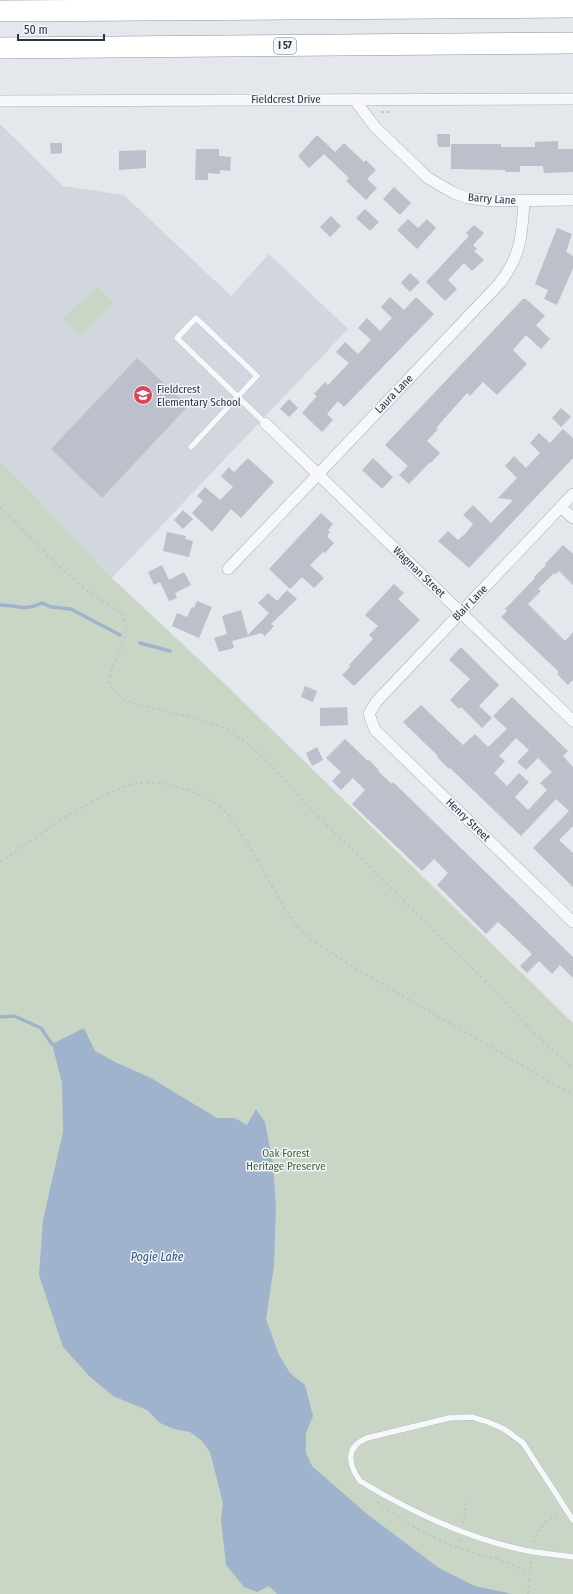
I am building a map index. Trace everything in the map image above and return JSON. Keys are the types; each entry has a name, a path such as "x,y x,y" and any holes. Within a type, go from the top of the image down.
{"highway":[{"path":"464,7 504,0"},
{"path":"0,11 573,6"},
{"name":"I 57","path":"0,48 572,43"}],"street":[{"name":"Barry Lane","path":"354,99 375,127 428,178 452,192 468,198 491,201 573,200"},
{"name":"Fieldcrest Drive","path":"0,101 573,99"},
{"name":"Laura Lane","path":"228,569 491,293 505,276 519,250 524,201"},
{"name":"Wagman Street","path":"265,423 317,475 573,721"},
{"name":"Blair Lane","path":"369,714 376,702 573,494"},
{"path":"561,507 573,518"},
{"name":"Henry Street","path":"369,714 375,730 573,922"}],"lane":[{"path":"191,447 238,396 257,376 196,318 177,338 238,396 265,423"},
{"path":"573,1520 523,1443 504,1429 478,1418 449,1418 367,1438 359,1442 352,1449 350,1459 353,1471 360,1481 431,1520 496,1543 532,1551 573,1557"}],"path":[{"path":"0,506 54,562 85,589 123,615 127,630 112,667 109,685 116,692 123,698 136,704 201,720 224,728 246,742 276,770 306,804 496,992 536,1035 573,1068"},
{"path":"0,862 68,816 108,793 132,784 147,782 160,782 190,790 216,803 228,814 251,849 296,925 312,940 355,968 573,1095"},
{"path":"376,1501 419,1530 450,1545 473,1554 511,1563 529,1574"},
{"path":"528,1594 529,1574 534,1540 546,1522 555,1515 568,1511"}],"shaded area":[{"name":"Fieldcrest Elementary School","path":"0,124 63,186 124,195 231,296 269,254 348,329 112,578 22,483 0,462"}],"green space":[{"path":"97,286 114,303 80,337 63,319"},
{"name":"Oak Forest Heritage Preserve","path":"0,462 22,483 112,578 226,685 573,1023 573,1594 0,1594"}],"water":[{"name":"Pogie Lake","path":"84,1028 95,1051 115,1062 151,1078 217,1118 235,1118 247,1125 256,1109 265,1122 273,1164 276,1208 274,1266 266,1319 279,1355 290,1373 305,1385 313,1416 306,1433 306,1453 312,1466 367,1514 439,1568 475,1586 512,1594 277,1594 269,1586 257,1592 244,1587 226,1565 221,1520 223,1503 210,1452 202,1441 190,1432 174,1429 160,1423 147,1410 113,1396 89,1376 63,1347 39,1275 43,1220 63,1132 62,1083 52,1044"}],"building":[{"path":"437,134 450,134 450,147 438,147"},
{"path":"317,135 335,152 344,143 364,162 366,160 376,170 367,179 377,188 366,200 346,181 349,178 324,154 309,168 298,156"},
{"path":"558,141 558,149 573,149 573,172 544,173 543,166 520,166 520,172 505,172 505,170 451,169 451,144 501,144 501,147 535,147 535,142"},
{"path":"50,143 62,143 62,153 51,154"},
{"path":"196,149 219,149 219,156 231,157 230,171 220,170 220,174 208,173 208,180 195,180"},
{"path":"146,150 146,168 119,170 119,151"},
{"path":"394,187 411,203 400,215 383,199"},
{"path":"365,209 379,222 370,231 356,218"},
{"path":"331,216 341,226 330,237 320,227"},
{"path":"408,219 418,228 427,219 436,228 417,249 397,230"},
{"path":"474,225 484,233 473,245 477,249 474,251 484,260 472,271 464,263 448,280 457,289 445,301 426,282 469,236 466,233"},
{"path":"557,228 572,234 566,252 573,256 573,268 557,305 544,299 548,290 535,284"},
{"path":"410,273 420,282 410,292 401,283"},
{"path":"390,297 404,310 416,297 434,314 344,407 338,401 327,414 333,420 322,432 302,413 317,396 314,394 325,382 328,385 349,363 336,352 345,342 358,354 371,340 358,328 367,318 380,331 392,318 381,307"},
{"path":"523,299 526,299 545,316 536,325 550,339 541,349 526,335 513,350 527,364 497,395 483,382 470,396 467,393 436,428 438,429 427,441 440,453 409,484 399,475 408,466 385,445"},
{"name":"Fieldcrest Elementary School","path":"137,358 188,406 102,498 51,449"},
{"path":"289,399 298,408 289,417 280,409"},
{"path":"561,408 571,417 561,427 552,418"},
{"path":"563,429 573,438 573,458 469,568 438,541 448,531 458,540 466,533 473,524 463,515 473,505 491,523 513,500 498,498 517,478 505,466 514,456 526,468 540,453 530,443 539,433 550,443"},
{"path":"248,458 274,482 241,518 231,509 212,532 192,513 203,501 197,496 205,487 220,500 233,487 221,476 229,467 234,472"},
{"path":"373,458 393,477 382,489 362,470"},
{"path":"183,510 193,519 183,529 174,520"},
{"path":"321,513 333,524 328,530 330,532 327,536 334,543 325,553 323,552 310,565 324,578 314,588 302,577 290,589 269,569"},
{"path":"167,532 186,536 185,539 193,541 189,557 163,551"},
{"path":"563,545 573,554 573,585 559,571 556,574 554,573 538,589 541,591 528,604 565,641 573,632 573,680 568,685 557,674 559,672 501,617 507,611 505,609 535,578 534,577 546,565 545,564"},
{"path":"162,565 169,580 184,572 191,585 175,593 177,598 169,601 160,582 154,585 148,572"},
{"path":"394,584 404,593 398,599 420,620 354,686 342,675 350,667 349,665 373,639 369,635 378,626 365,615"},
{"path":"287,590 297,599 271,624 274,626 265,636 261,633 232,641 234,648 219,652 214,638 227,634 222,616 241,610 248,635 269,613 258,603 268,593 277,601"},
{"path":"197,601 212,607 199,638 172,626 177,613 187,617"},
{"path":"461,647 499,685 479,706 492,718 482,728 461,707 459,709 450,700 470,679 449,660"},
{"path":"305,686 317,691 313,702 301,697"},
{"path":"512,697 568,751 563,756 573,767 573,826 559,840 573,853 573,887 533,848 569,811 556,799 521,836 450,768 449,769 437,757 438,756 403,722 421,705 463,745 475,734 488,747 507,729 493,716","holes":["516,738 529,750 517,762 526,770 538,758 552,772 540,783 547,790 528,810 515,797 529,782 519,773 507,786 494,773 505,761 499,756"]},
{"path":"347,707 348,725 320,726 320,708"},
{"path":"345,739 368,761 369,760 392,784 393,782 573,957 573,978 560,965 552,974 539,961 527,973 520,966 532,954 498,922 486,934 437,885 448,873 434,859 422,871 352,804 365,790 353,778 341,790 332,781 341,772 326,758"},
{"path":"317,747 323,760 312,766 306,753"}],"waterway":[{"path":"0,605 25,608 42,603 51,607 71,609 120,635"},
{"path":"140,643 170,651"},
{"path":"0,1017 14,1016 41,1028 52,1044"}],"place":[{"name":"Fieldcrest Elementary School","path":"143,395"}]}
